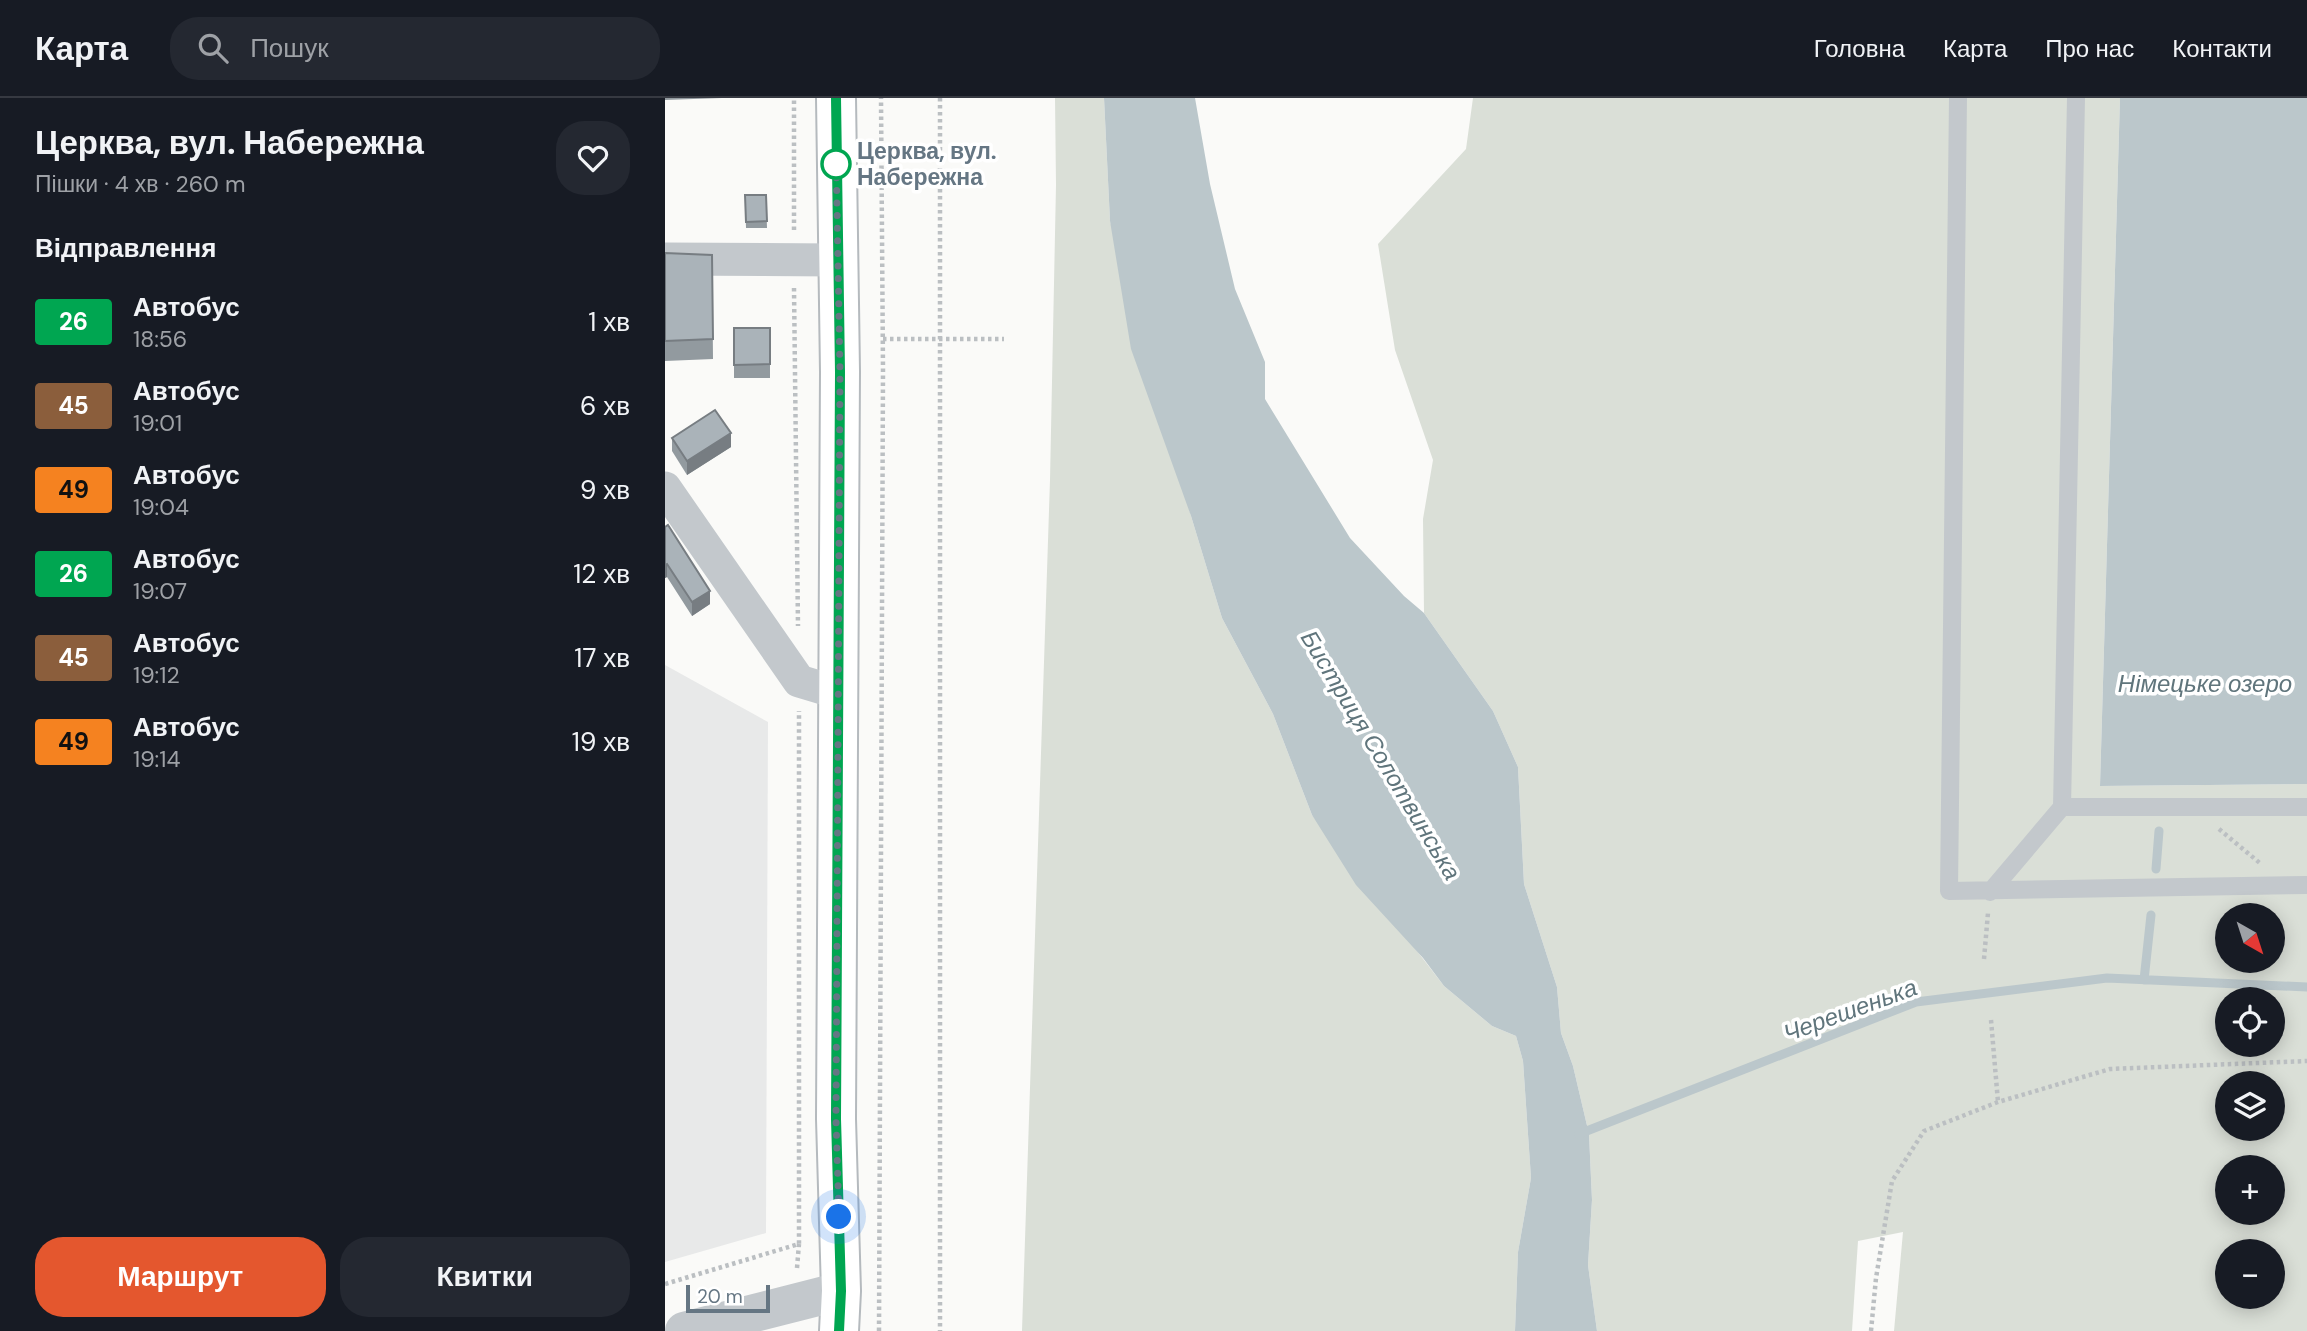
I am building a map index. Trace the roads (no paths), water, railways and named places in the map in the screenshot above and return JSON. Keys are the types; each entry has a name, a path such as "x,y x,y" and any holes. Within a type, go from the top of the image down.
{"main road":[{"path":"836,98 840,372 836,1119 841,1291 839,1331"}],"street":[{"path":"665,259 837,260"},
{"path":"665,488 799,681 839,693"},
{"path":"684,1331 841,1291"}],"lane":[{"path":"1958,98 1949,891 2307,885"},
{"path":"1990,892 2063,807 2076,98"},
{"path":"2063,807 2307,807"}],"water":[{"name":"Бистриця Солотвинська","path":"1104,98 1195,98 1210,184 1235,289 1265,362 1265,399 1350,538 1404,596 1424,613 1493,711 1518,767 1524,884 1557,987 1561,1033 1573,1066 1589,1134 1592,1200 1588,1265 1597,1331 1515,1331 1518,1252 1531,1178 1523,1061 1516,1036 1492,1026 1444,986 1423,958 1356,885 1312,815 1273,714 1222,618 1191,516 1131,349 1110,221"},
{"name":"Німецьке озеро","path":"2120,98 2307,98 2307,784 2100,786"}],"waterway":[{"path":"2156,869 2159,831"},
{"path":"2144,980 2151,915"},
{"name":"Черешенька","path":"1579,1134 1916,1002 2107,978 2307,987"}],"place":[{"name":"Церква, вул. Набережна","path":"836,164"}]}
